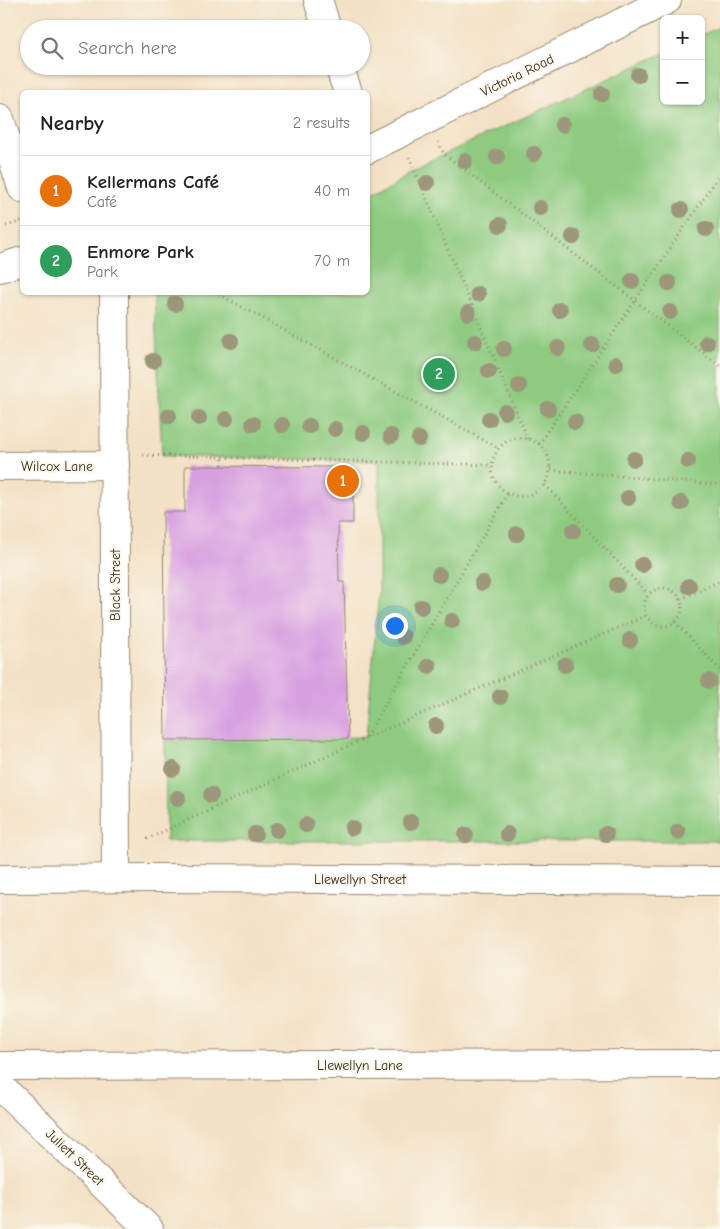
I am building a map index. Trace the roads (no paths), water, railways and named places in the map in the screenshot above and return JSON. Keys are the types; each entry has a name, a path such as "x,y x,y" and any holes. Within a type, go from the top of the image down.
{"street":[{"path":"318,0 324,20"},
{"name":"Victoria Road","path":"370,148 667,0"},
{"path":"343,75 347,90"},
{"path":"0,119 20,182"},
{"path":"0,268 20,262"},
{"name":"Black Street","path":"114,295 116,878"},
{"name":"Wilcox Lane","path":"0,466 114,465"},
{"name":"Llewellyn Street","path":"0,879 720,881"},
{"name":"Llewellyn Lane","path":"0,1066 720,1064"},
{"name":"Juliett Street","path":"0,1086 149,1229"}],"place":[{"name":"Enmore Park","path":"439,374"},
{"name":"Kellermans Café","path":"343,481"}]}
